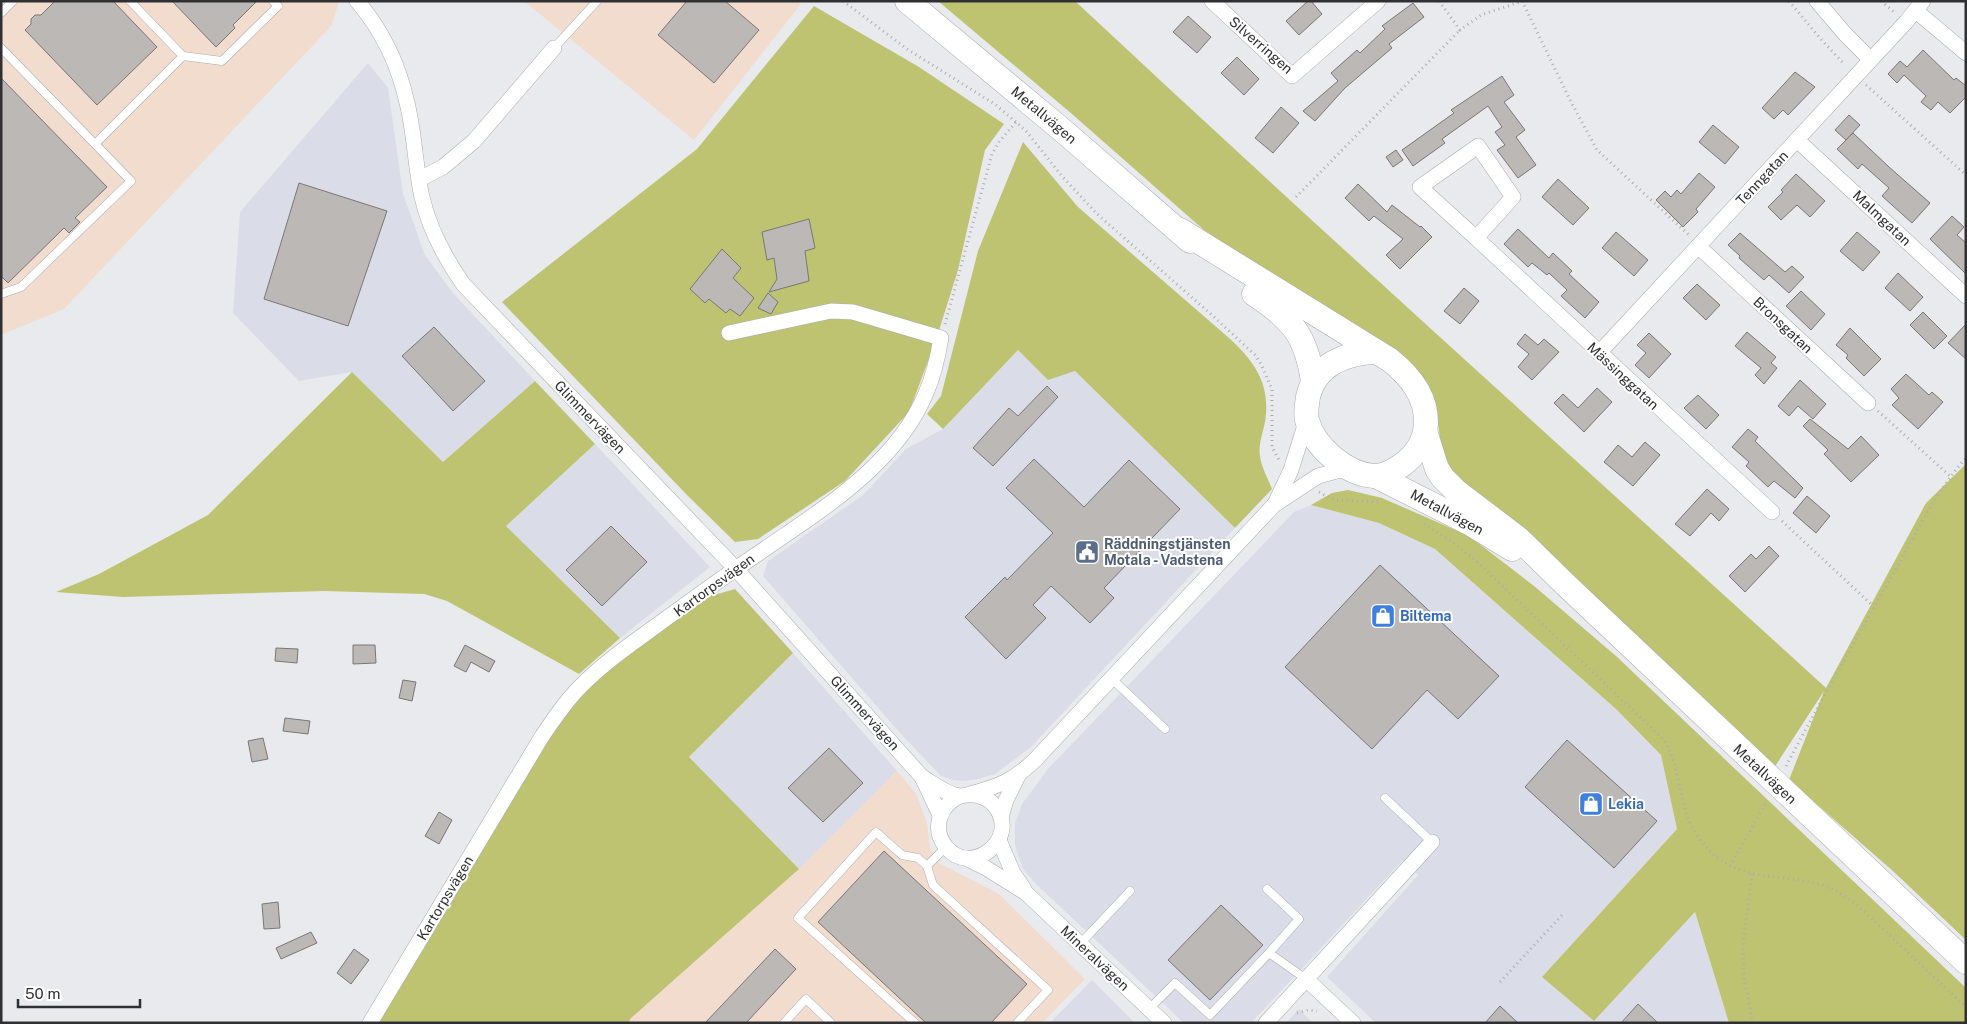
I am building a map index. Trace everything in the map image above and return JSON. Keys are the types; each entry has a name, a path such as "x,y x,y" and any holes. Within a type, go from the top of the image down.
{"main road":[{"name":"Metallvägen","path":"908,1 1180,230 1226,273 1290,321 1299,333 1306,349 1313,381"},
{"name":"Metallvägen","path":"1180,230 1374,352"},
{"path":"1361,352 1374,352 1401,369 1411,380 1420,394 1426,420 1426,434 1407,461 1397,468 1376,476 1348,468 1328,452 1318,442 1306,419 1307,402 1313,381 1325,368 1341,358 1361,352"},
{"name":"Metallvägen","path":"1426,434 1437,468 1456,491 1519,539 1966,962"},
{"name":"Metallvägen","path":"1376,476 1471,524 1566,585"}],"street":[{"name":"Glimmervägen","path":"357,1 375,25 388,48 400,76 408,104 422,197 434,232 463,284 735,568 922,777 940,814 939,832 946,847"},
{"name":"Silverringen","path":"1212,1 1292,76 1378,1"},
{"path":"1818,1 1845,34 1870,59"},
{"path":"1920,6 1966,53"},
{"name":"Tenngatan","path":"1599,353 1920,6"},
{"path":"420,179 444,167 474,141 554,48"},
{"name":"Malmgatan","path":"1797,140 1966,296"},
{"name":"Mässinggatan","path":"1476,238 1513,197 1478,146 1420,187 1772,512"},
{"name":"Bronsgatan","path":"1698,246 1868,403"},
{"path":"729,333 831,311 853,312 941,338"},
{"name":"Kartorpsvägen","path":"370,1023 558,713 580,687 612,658 735,568 844,493 883,456 909,424 927,392 937,361 941,338"},
{"path":"1274,505 1291,470 1306,419"},
{"path":"946,847 951,852 965,858 973,858 988,852 999,840 1002,825 1001,817 1006,800 1018,776 1112,680 1274,505 1318,476 1348,468"},
{"path":"940,814 948,803 965,795 991,789 1018,776"},
{"name":"Glimmervägen","path":"922,777 944,790 978,796 992,803 1001,817"},
{"name":"Mineralvägen","path":"999,840 1013,873 1026,893"},
{"path":"1266,1023 1432,842"},
{"name":"Mineralvägen","path":"965,858 986,868 1026,893 1164,1023"},
{"path":"1306,980 1353,1023"}],"lane":[{"path":"1,13 13,1"},
{"path":"130,1 183,56 222,61 278,6 273,1"},
{"path":"554,48 597,1"},
{"path":"1,48 131,181 21,287 1,294"},
{"path":"95,144 183,56"},
{"path":"1112,680 1165,729"},
{"path":"1385,798 1432,842"},
{"path":"915,1023 798,918 876,832 902,855 918,858 928,866 933,885 1048,990 1017,1023"},
{"path":"928,866 946,847"},
{"path":"1149,1009 1175,983 1210,1015 1299,919 1266,889"},
{"path":"1080,944 1130,890"},
{"path":"1269,953 1306,980"},
{"path":"784,1023 806,999 832,1023"}],"path":[{"path":"1439,1 1460,30"},
{"path":"1296,198 1460,30 1481,15 1522,1 1570,100 1597,150 1694,240 1698,246"},
{"path":"1788,1 1819,37 1856,75 1966,175"},
{"path":"941,338 992,154 999,142 1016,122"},
{"path":"1868,403 1884,415 1950,476"},
{"path":"1782,772 1873,606 1950,476 1966,458"},
{"path":"1772,512 1873,606"},
{"path":"1730,866 1770,796"},
{"path":"1752,874 1744,942 1744,978 1753,1023"},
{"path":"1500,982 1563,914"},
{"path":"1277,1010 1286,1018 1308,1010 1320,1012"}],"shaded area":[{"path":"1,1 339,1 332,25 64,309 1,335"},
{"path":"524,1 797,1 801,4 694,140"},
{"path":"368,63 388,88 403,194 425,255 453,293 535,381 443,462 352,372 299,381 233,313 240,212"},
{"path":"1018,350 1048,379 1075,371 1235,528 1031,747 995,774 964,781 952,780 941,776 900,733 763,576 768,561 863,495 906,449 943,429"},
{"path":"595,444 710,567 620,638 506,526"},
{"path":"1311,505 1379,523 1435,549 1616,709 1661,755 1677,829 1542,977 1594,1021 1695,912 1729,1023 1376,1023 1327,977 1418,875 1403,860 1251,1023 1184,1023 1037,885 1023,869 1015,846 1015,823 1022,804 1048,769 1294,512"},
{"path":"793,653 897,771 799,869 689,757"},
{"path":"897,771 916,794 927,823 930,848 939,863 999,894 1085,979 1042,1023 629,1023 630,1019 799,869"},
{"path":"1092,980 1135,1023 1050,1023"},
{"path":"1299,1009 1313,1023 1286,1023"}],"green space":[{"path":"938,1 1075,1 1355,260 1826,688 1926,503 1966,464 1966,940 1894,872 1789,780 1824,691 1774,768 1740,732 1552,557 1455,480 1443,458 1435,403 1205,231 1072,114"},
{"path":"814,6 919,67 1004,124 985,150 958,270 936,340 909,412 845,481 758,539 735,542 687,495 502,302 697,149"},
{"path":"1023,142 1078,207 1229,338 1246,356 1259,375 1266,396 1265,422 1260,443 1260,456 1272,489 1235,528 1075,371 1048,380 1018,350 943,429 927,414 941,396 978,251"},
{"path":"352,372 443,462 535,381 595,444 506,526 620,638 579,674 447,601 424,594 325,591 123,597 56,592 99,574 208,515"},
{"path":"1348,490 1382,498 1469,536 1534,586 1616,656 1966,988 1966,1023 1729,1023 1695,912 1594,1021 1542,977 1677,829 1661,755 1616,709 1435,549 1379,523 1311,505 1332,493"},
{"path":"735,589 793,653 689,757 799,869 630,1019 629,1023 372,1023 578,683 683,604"}],"building":[{"path":"55,1 113,1 157,47 97,105 25,30 31,24 31,19 35,15 41,15"},
{"path":"172,1 257,1 233,25 235,28 216,47"},
{"path":"687,1 725,1 759,30 714,83 658,35"},
{"path":"1308,1 1311,1 1322,14 1299,35 1286,21"},
{"path":"1413,3 1424,17 1389,44 1392,48 1345,88 1315,121 1303,111 1338,81 1331,73 1357,50 1360,53 1385,29 1382,26"},
{"path":"1188,16 1211,37 1197,53 1173,32"},
{"path":"1923,50 1954,80 1956,78 1966,86 1966,97 1950,113 1938,102 1931,110 1921,102 1926,96 1904,75 1897,83 1888,74 1900,61 1907,67"},
{"path":"1237,57 1259,79 1244,95 1221,73"},
{"path":"1795,72 1815,87 1788,115 1783,110 1774,119 1762,108"},
{"path":"1502,76 1514,95 1504,102 1525,130 1516,137 1536,165 1518,178 1497,150 1505,145 1495,132 1502,127 1488,106 1442,139 1445,143 1413,166 1402,150 1454,113 1451,110"},
{"path":"1,78 107,187 75,218 80,222 69,233 64,228 8,283 1,276"},
{"path":"1281,107 1299,123 1273,153 1255,138"},
{"path":"1849,115 1860,125 1846,140 1835,130"},
{"path":"1713,125 1739,147 1725,164 1699,142"},
{"path":"1853,133 1930,203 1912,223 1882,196 1889,188 1862,164 1858,169 1837,149"},
{"path":"1396,150 1403,160 1393,167 1386,157"},
{"path":"1699,173 1715,187 1696,209 1698,212 1683,227 1656,200 1665,191 1671,197 1677,190 1681,194"},
{"path":"1796,174 1825,201 1810,217 1797,205 1781,220 1768,207 1783,192 1781,190"},
{"path":"1558,179 1589,208 1573,225 1542,197"},
{"path":"299,183 387,211 348,326 264,299"},
{"path":"1358,184 1387,212 1392,205 1421,226 1432,237 1400,269 1386,255 1403,239 1374,216 1369,221 1345,198"},
{"path":"1952,216 1964,227 1957,235 1966,243 1966,274 1930,239"},
{"path":"809,219 815,248 805,251 809,281 769,292 777,279 774,258 767,260 762,232"},
{"path":"1518,229 1549,258 1553,253 1572,271 1569,274 1599,302 1585,318 1561,296 1567,290 1549,273 1547,275 1532,263 1528,267 1504,244"},
{"path":"1616,232 1648,260 1634,276 1602,248"},
{"path":"1857,232 1880,252 1863,271 1840,251"},
{"path":"1740,233 1785,272 1792,266 1804,277 1789,293 1769,275 1764,280 1739,258 1740,256 1728,245"},
{"path":"722,249 741,268 733,278 754,298 740,316 730,309 726,313 709,299 705,303 690,289"},
{"path":"1898,273 1923,297 1910,311 1885,288"},
{"path":"1697,284 1720,305 1706,320 1683,298"},
{"path":"1464,288 1479,301 1460,324 1444,311"},
{"path":"1801,291 1825,314 1811,330 1786,306"},
{"path":"768,293 778,302 771,314 758,308"},
{"path":"1923,312 1947,336 1934,349 1910,325"},
{"path":"1966,324 1966,359 1948,343"},
{"path":"434,327 485,381 453,411 402,356"},
{"path":"1850,328 1881,359 1864,376 1846,358 1848,355 1836,345"},
{"path":"1747,332 1776,357 1771,363 1777,368 1764,384 1755,375 1761,368 1735,346"},
{"path":"1649,333 1671,354 1649,378 1635,365 1646,353 1637,345"},
{"path":"1525,334 1538,345 1544,339 1559,352 1532,380 1518,367 1529,354 1517,344"},
{"path":"1906,374 1929,395 1932,392 1943,402 1918,429 1892,405 1899,398 1891,389"},
{"path":"1800,380 1826,404 1813,419 1798,406 1789,416 1778,406"},
{"path":"1047,386 1058,397 993,466 973,448 1009,408 1018,416"},
{"path":"1597,388 1612,402 1584,432 1554,403 1563,394 1578,408"},
{"path":"1698,395 1719,415 1706,429 1684,408"},
{"path":"1810,419 1848,449 1861,436 1879,455 1851,482 1824,454 1828,450 1803,426"},
{"path":"1748,429 1758,437 1755,441 1803,488 1795,498 1774,481 1768,487 1746,466 1749,462 1732,447"},
{"path":"1645,442 1660,455 1633,486 1604,462 1618,445 1632,457"},
{"name":"Räddningstjänsten Motala - Vadstena","path":"1034,459 1084,507 1129,460 1180,509 1104,588 1114,598 1090,623 1051,586 1033,605 1046,618 1006,659 965,617 1005,577 1007,580 1053,533 1006,488"},
{"path":"1707,489 1729,509 1719,521 1711,513 1690,536 1675,524"},
{"path":"1807,496 1830,516 1816,533 1793,513"},
{"path":"611,526 647,562 602,606 566,570"},
{"path":"1769,546 1779,556 1745,592 1729,576 1751,554 1756,559"},
{"name":"Biltema","path":"1380,565 1499,676 1458,719 1427,690 1372,749 1285,667"},
{"path":"353,645 375,645 376,663 353,664"},
{"path":"465,645 495,661 489,672 471,662 466,672 454,666"},
{"path":"276,648 298,649 297,663 275,661"},
{"path":"403,680 416,682 412,701 399,698"},
{"path":"285,718 310,721 308,734 283,731"},
{"path":"263,738 268,759 252,762 248,741"},
{"name":"Lekia","path":"1567,740 1657,821 1614,868 1525,787"},
{"path":"829,748 863,783 823,822 788,788"},
{"path":"439,812 452,820 439,844 425,836"},
{"path":"884,851 1027,984 991,1023 926,1023 818,922"},
{"path":"278,902 280,928 264,929 262,904"},
{"path":"1221,905 1263,945 1210,1000 1168,960"},
{"path":"311,932 317,943 281,959 276,948"},
{"path":"354,949 369,960 351,984 337,973"},
{"path":"775,949 796,969 746,1023 705,1023"},
{"path":"1638,1004 1658,1023 1621,1023"},
{"path":"1500,1006 1518,1023 1485,1023"}],"place":[{"name":"Räddningstjänsten Motala - Vadstena","path":"1087,552"},
{"name":"Biltema","path":"1383,616"},
{"name":"Lekia","path":"1591,804"}]}
